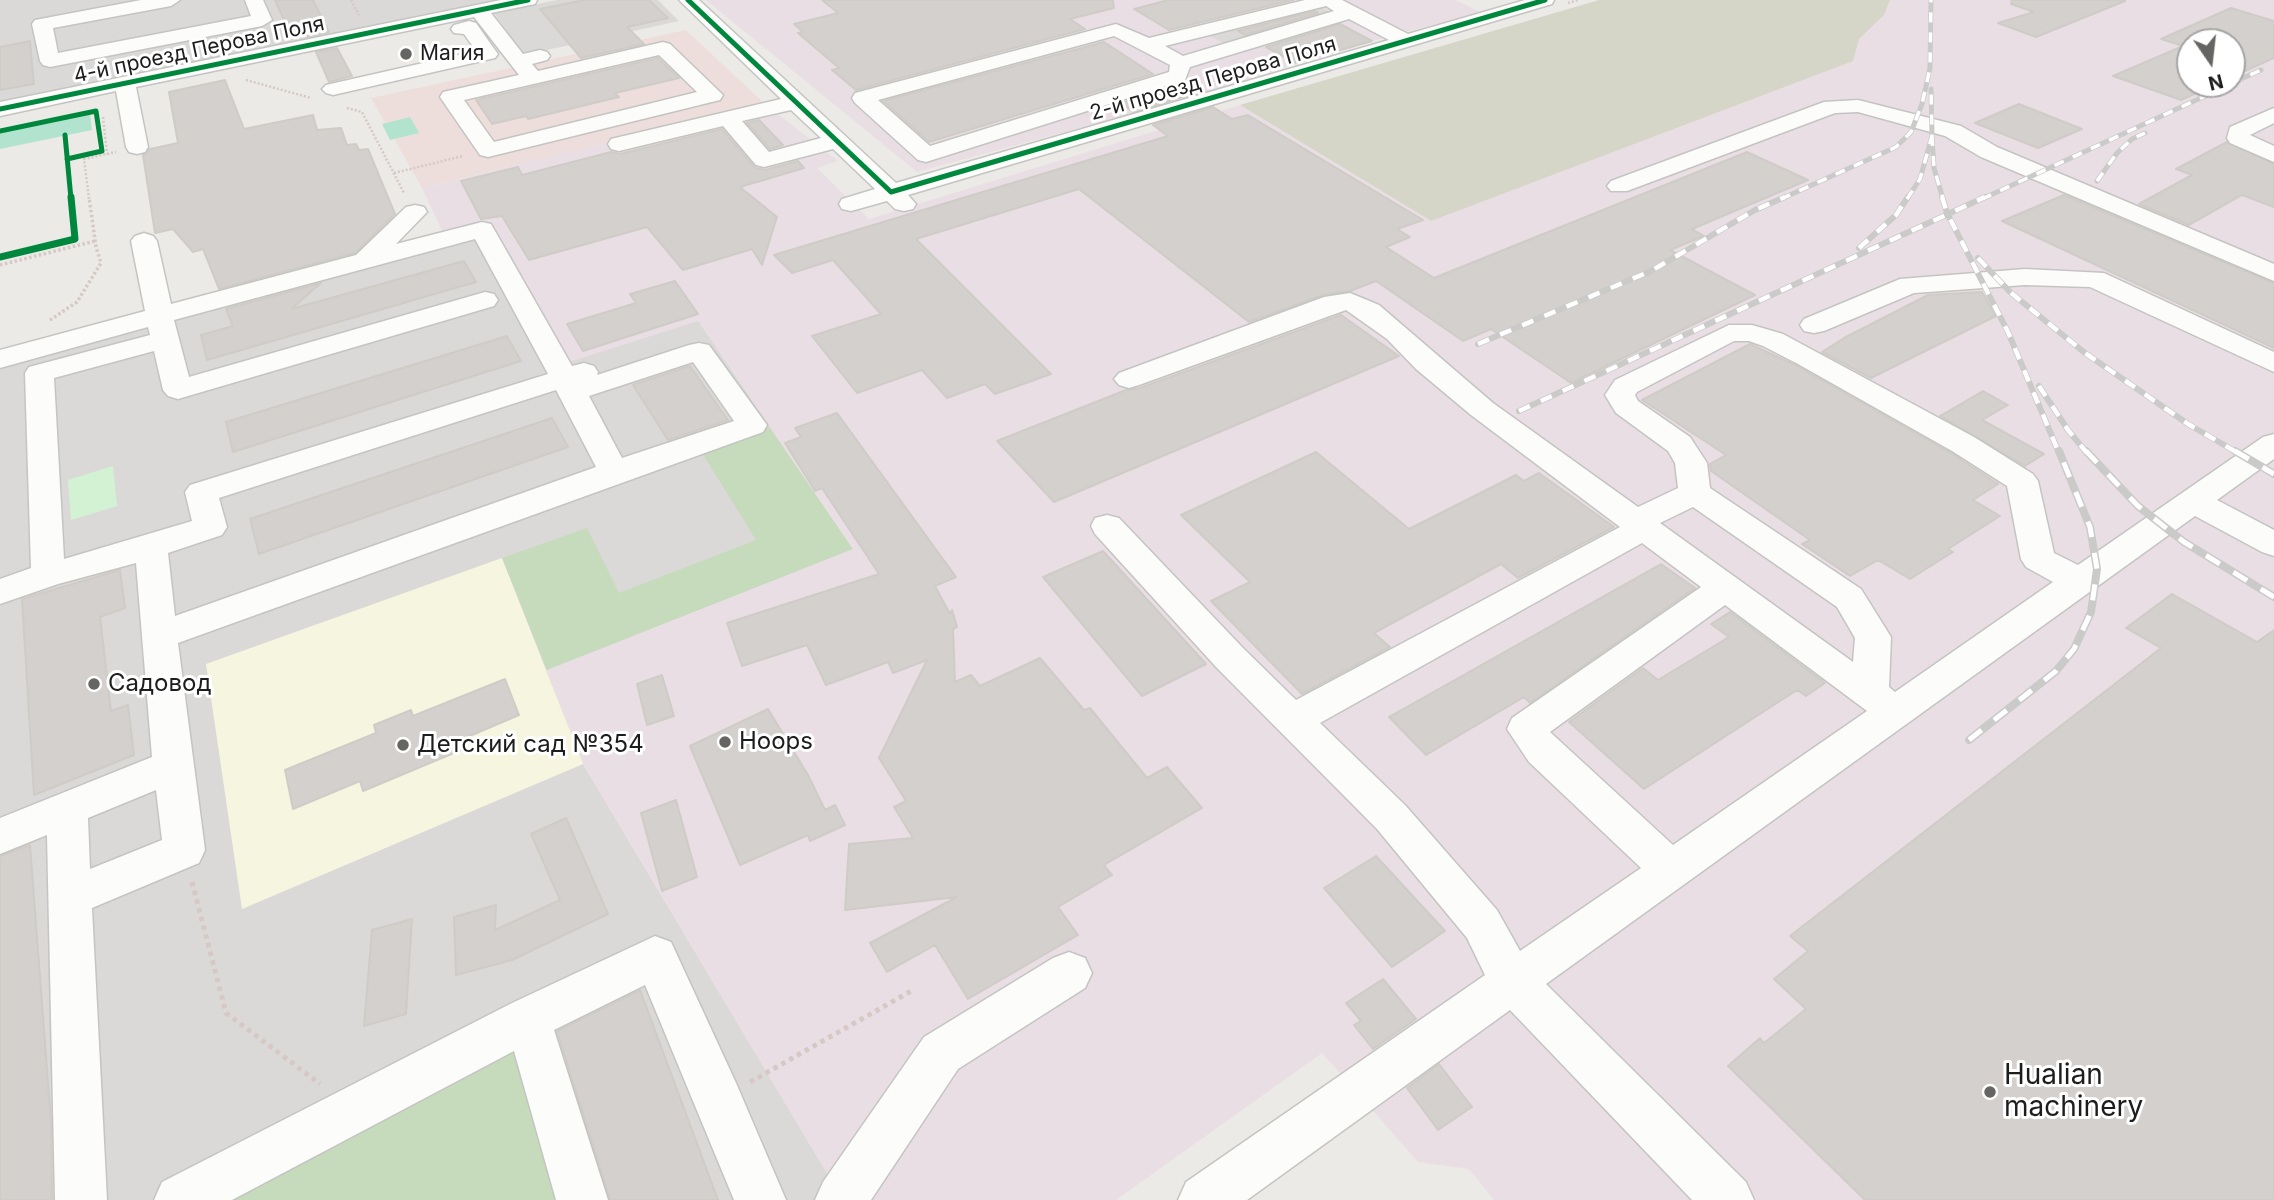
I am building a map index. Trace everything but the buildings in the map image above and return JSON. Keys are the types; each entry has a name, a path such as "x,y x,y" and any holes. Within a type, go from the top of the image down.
{"street":[{"path":"171,0 42,24 50,61 262,20 254,0"},
{"path":"688,0 698,20 796,102 900,200"},
{"path":"1147,44 1328,0 1351,6 1407,41"},
{"path":"1477,0 1525,22"},
{"name":"2-й проезд Перова Поля","path":"851,204 900,200 1545,0"},
{"name":"4-й проезд Перова Поля","path":"0,109 169,74 437,26 478,10 518,1"},
{"path":"1181,63 1178,76 926,155 863,98 1116,30 1181,63 1351,6"},
{"path":"478,10 533,78"},
{"path":"329,98 488,54 469,27 437,26 339,54"},
{"path":"610,40 662,29"},
{"path":"162,40 169,74"},
{"path":"663,48 712,95 488,150 451,97 533,78 663,48"},
{"path":"518,61 557,52"},
{"path":"125,83 137,147"},
{"path":"619,144 796,102"},
{"path":"813,118 869,104"},
{"path":"1619,186 1832,107 1858,106 1953,131 1989,152 2274,273"},
{"path":"2274,115 2238,132 2238,138 2274,155"},
{"path":"734,125 764,160 837,141"},
{"path":"365,260 415,212"},
{"path":"48,575 39,373 303,274 482,229 614,472"},
{"path":"144,241 178,390 485,300"},
{"path":"1814,325 1909,285 2025,277 2095,279 2274,363"},
{"path":"1129,379 1334,303 1350,301 1369,311 1482,409 1882,702"},
{"path":"0,359 163,328"},
{"path":"567,385 707,333"},
{"path":"1882,702 1873,637 1849,598 1695,493 1691,463 1679,444 1627,407 1620,394 1625,386 1729,333 1752,333 1773,340 1963,444 2022,481 2038,559 2079,581"},
{"path":"0,592 210,527 201,492 567,385 699,351 752,425 159,636"},
{"path":"1204,1200 1671,869 1882,702 2079,581 2274,444"},
{"path":"1292,720 1695,493"},
{"path":"2193,501 2274,544"},
{"path":"1107,526 1230,658 1391,817 1482,924 1512,981 1728,1200"},
{"path":"71,897 184,850 151,547"},
{"path":"1671,869 1543,751 1526,729 1725,588"},
{"path":"0,836 173,766"},
{"path":"67,808 81,1200"},
{"path":"180,1200 528,1019 655,957 760,1200"},
{"path":"841,1200 941,1053 1069,973"},
{"path":"528,1019 582,1200"}],"path":[{"path":"202,68 329,98 362,112 415,212"},
{"path":"99,109 107,154"},
{"path":"67,159 102,151 99,109"},
{"path":"44,324 77,302 100,263 84,159 137,147"},
{"path":"394,173 488,150"},
{"path":"0,262 75,239"},
{"path":"0,262 95,240"},
{"path":"184,850 226,1013 353,1110"},
{"path":"719,1100 913,990"}],"shaded area":[{"path":"0,0 497,0 0,102"},
{"path":"557,0 658,0 679,21 524,55 494,13"},
{"path":"706,0 1455,0 1481,12 1372,41 1171,103 917,172"},
{"path":"1599,0 1890,0 1884,15 1859,39 1853,61 1431,221 1240,105"},
{"path":"1890,0 2274,0 2274,1200 1494,1200 1469,1169 1418,1162 1322,1053 1116,1200 843,1200 583,764 547,670 853,548 698,321 569,362 489,223 444,235 422,188 765,104 838,161 817,168 869,219 1240,105 1431,221 1859,39 1884,15"},
{"path":"1318,6 1334,13 1231,47 1210,36"},
{"path":"686,30 765,104 422,188 371,98"},
{"path":"489,223 569,361 698,320 853,549 547,670 583,764 843,1200 0,1200 0,355"},
{"path":"769,427 853,549 547,670 502,558 587,528 619,593 756,540 701,451"},
{"path":"502,558 583,764 242,909 206,664"},
{"path":"511,1045 560,1200 218,1200"}],"green space":[{"path":"90,114 92,130 0,149 0,133"},
{"path":"410,117 419,133 390,140 382,124"},
{"path":"113,466 117,506 71,520 68,480"}],"railway":[{"path":"1781,199 1896,147 1911,132 1922,104 1930,68 1931,0"},
{"path":"2246,77 2261,70"},
{"path":"1931,89 1932,136"},
{"path":"1982,199 2201,98"},
{"path":"2097,181 2117,153 2132,139 2145,133"},
{"path":"1907,199 1920,179 1932,136"},
{"path":"1932,136 1934,168 1943,199"},
{"path":"1478,344 1651,271 1755,210 1785,197"},
{"path":"1859,248 1896,215 1908,197"},
{"path":"1942,197 1948,214"},
{"path":"1948,214 1985,197"},
{"path":"1519,411 1948,214"},
{"path":"1948,214 2008,332 2059,453"},
{"path":"1978,258 2010,292 2085,353 2188,424 2238,453"},
{"path":"2039,386 2087,453"},
{"path":"1969,740 2056,671 2074,649 2091,612 2097,569 2090,527 2059,451"},
{"path":"2086,451 2138,506 2184,542 2274,597"},
{"path":"2235,451 2274,474"}],"cycle path":[{"path":"0,109 528,0"},
{"path":"688,0 891,192 1545,0"},
{"path":"0,131 96,111 102,151 67,159"},
{"path":"0,257 75,239 65,135"}],"place":[{"name":"Магия","path":"406,54"},
{"name":"Садовод","path":"94,684"},
{"name":"Hoops","path":"725,742"},
{"name":"Детский сад №354","path":"403,745"},
{"name":"Hualian machinery","path":"1990,1092"}]}
